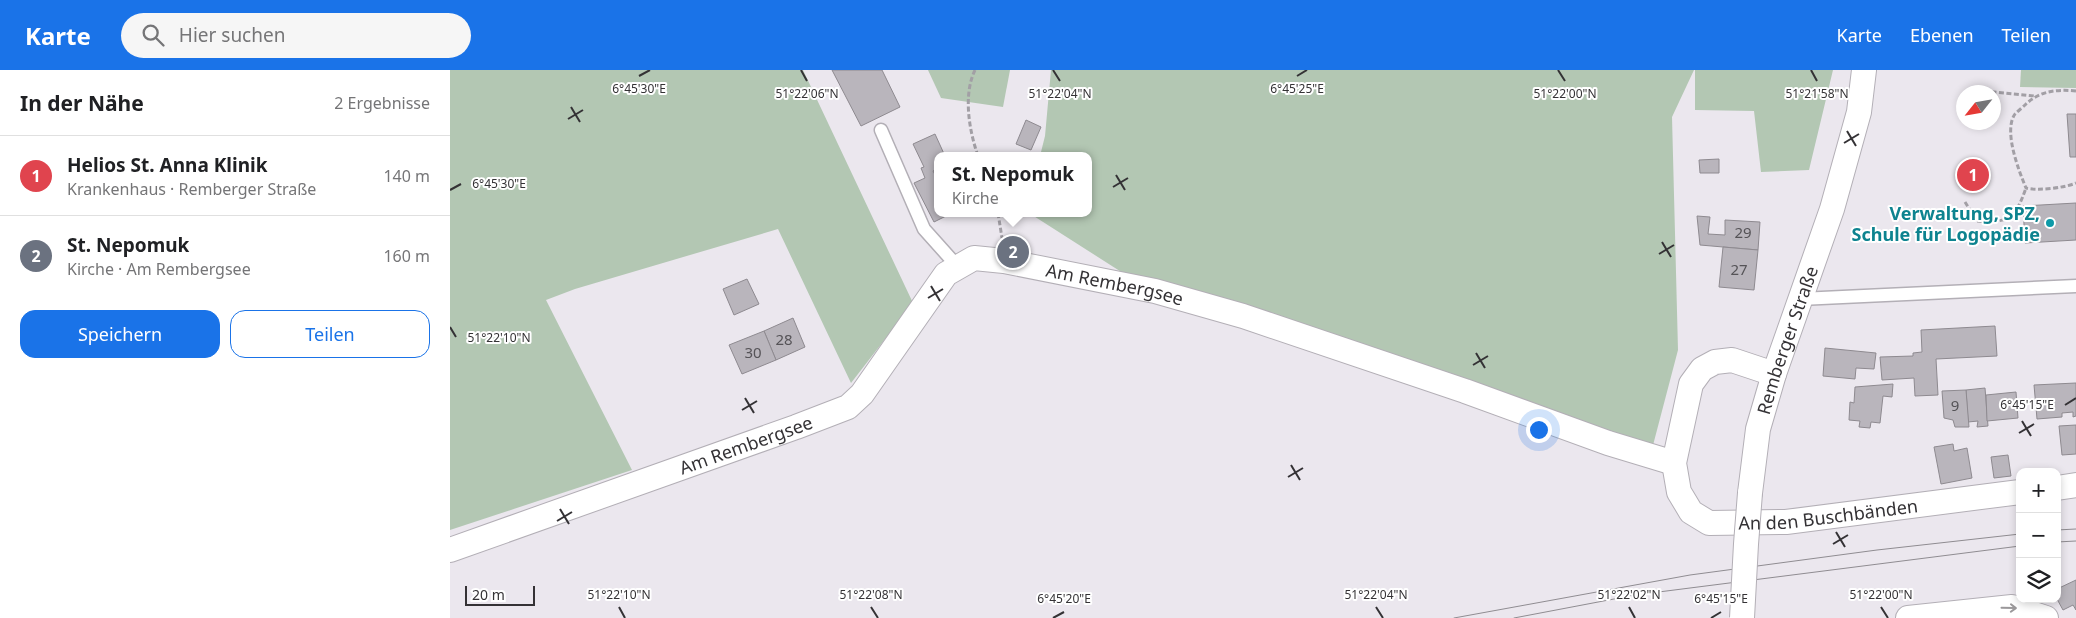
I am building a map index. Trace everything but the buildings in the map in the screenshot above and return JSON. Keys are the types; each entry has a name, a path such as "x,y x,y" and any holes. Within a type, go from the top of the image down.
{"street":[{"name":"Remberger Straße","path":"1742,618 1750,492 1758,429 1774,374 1832,209 1859,112 1864,70"},
{"name":"Am Rembergsee","path":"450,550 848,407 862,394 946,274 974,258 1004,261 1164,294 1243,316 1465,391 1608,443 1674,463"},
{"path":"1674,463 1691,384 1702,370 1715,362 1732,360 1774,374"},
{"name":"An den Buschbänden","path":"1674,463 1679,492 1691,512 1709,523 1786,522 2016,493"},
{"path":"2061,487 2076,485"},
{"path":"1908,618 2012,607 2046,618"}],"lane":[{"path":"881,130 924,228 958,267"},
{"path":"1800,299 2076,286"}],"path":[{"path":"975,70 970,82 970,134 977,152"},
{"path":"1965,202 1977,221 1998,222 2010,218 2020,204 2026,188 2015,159 2010,136 2014,116 2035,96 2049,91 2076,90"},
{"path":"2001,93 2035,96"},
{"path":"2026,188 2032,190 2068,186 2076,183"}],"green space":[{"path":"450,70 803,70 913,303 851,383 778,229 575,289 546,300 632,470 450,530"},
{"path":"928,70 1010,70 1003,107 941,98"},
{"path":"1051,70 1694,70 1672,117 1678,350 1652,449 1137,282 1035,217 1092,217 1092,152 1041,152 1045,136"},
{"path":"1695,70 1833,70 1809,170 1761,172 1754,111 1695,110"},
{"path":"2021,70 2076,70 2076,88 2020,87"}],"tram line":[{"path":"2061,530 2076,529"},
{"path":"1454,618 1690,575 1877,550 2016,534"},
{"path":"2061,542 2076,541"},
{"path":"1514,618 1635,595 2016,547"}],"place":[{"name":"Helios St. Anna Klinik","path":"1973,175"},
{"name":"Verwaltung, SPZ, Schule für Logopädie","path":"2050,223"},
{"name":"St. Nepomuk","path":"1013,252"}]}
